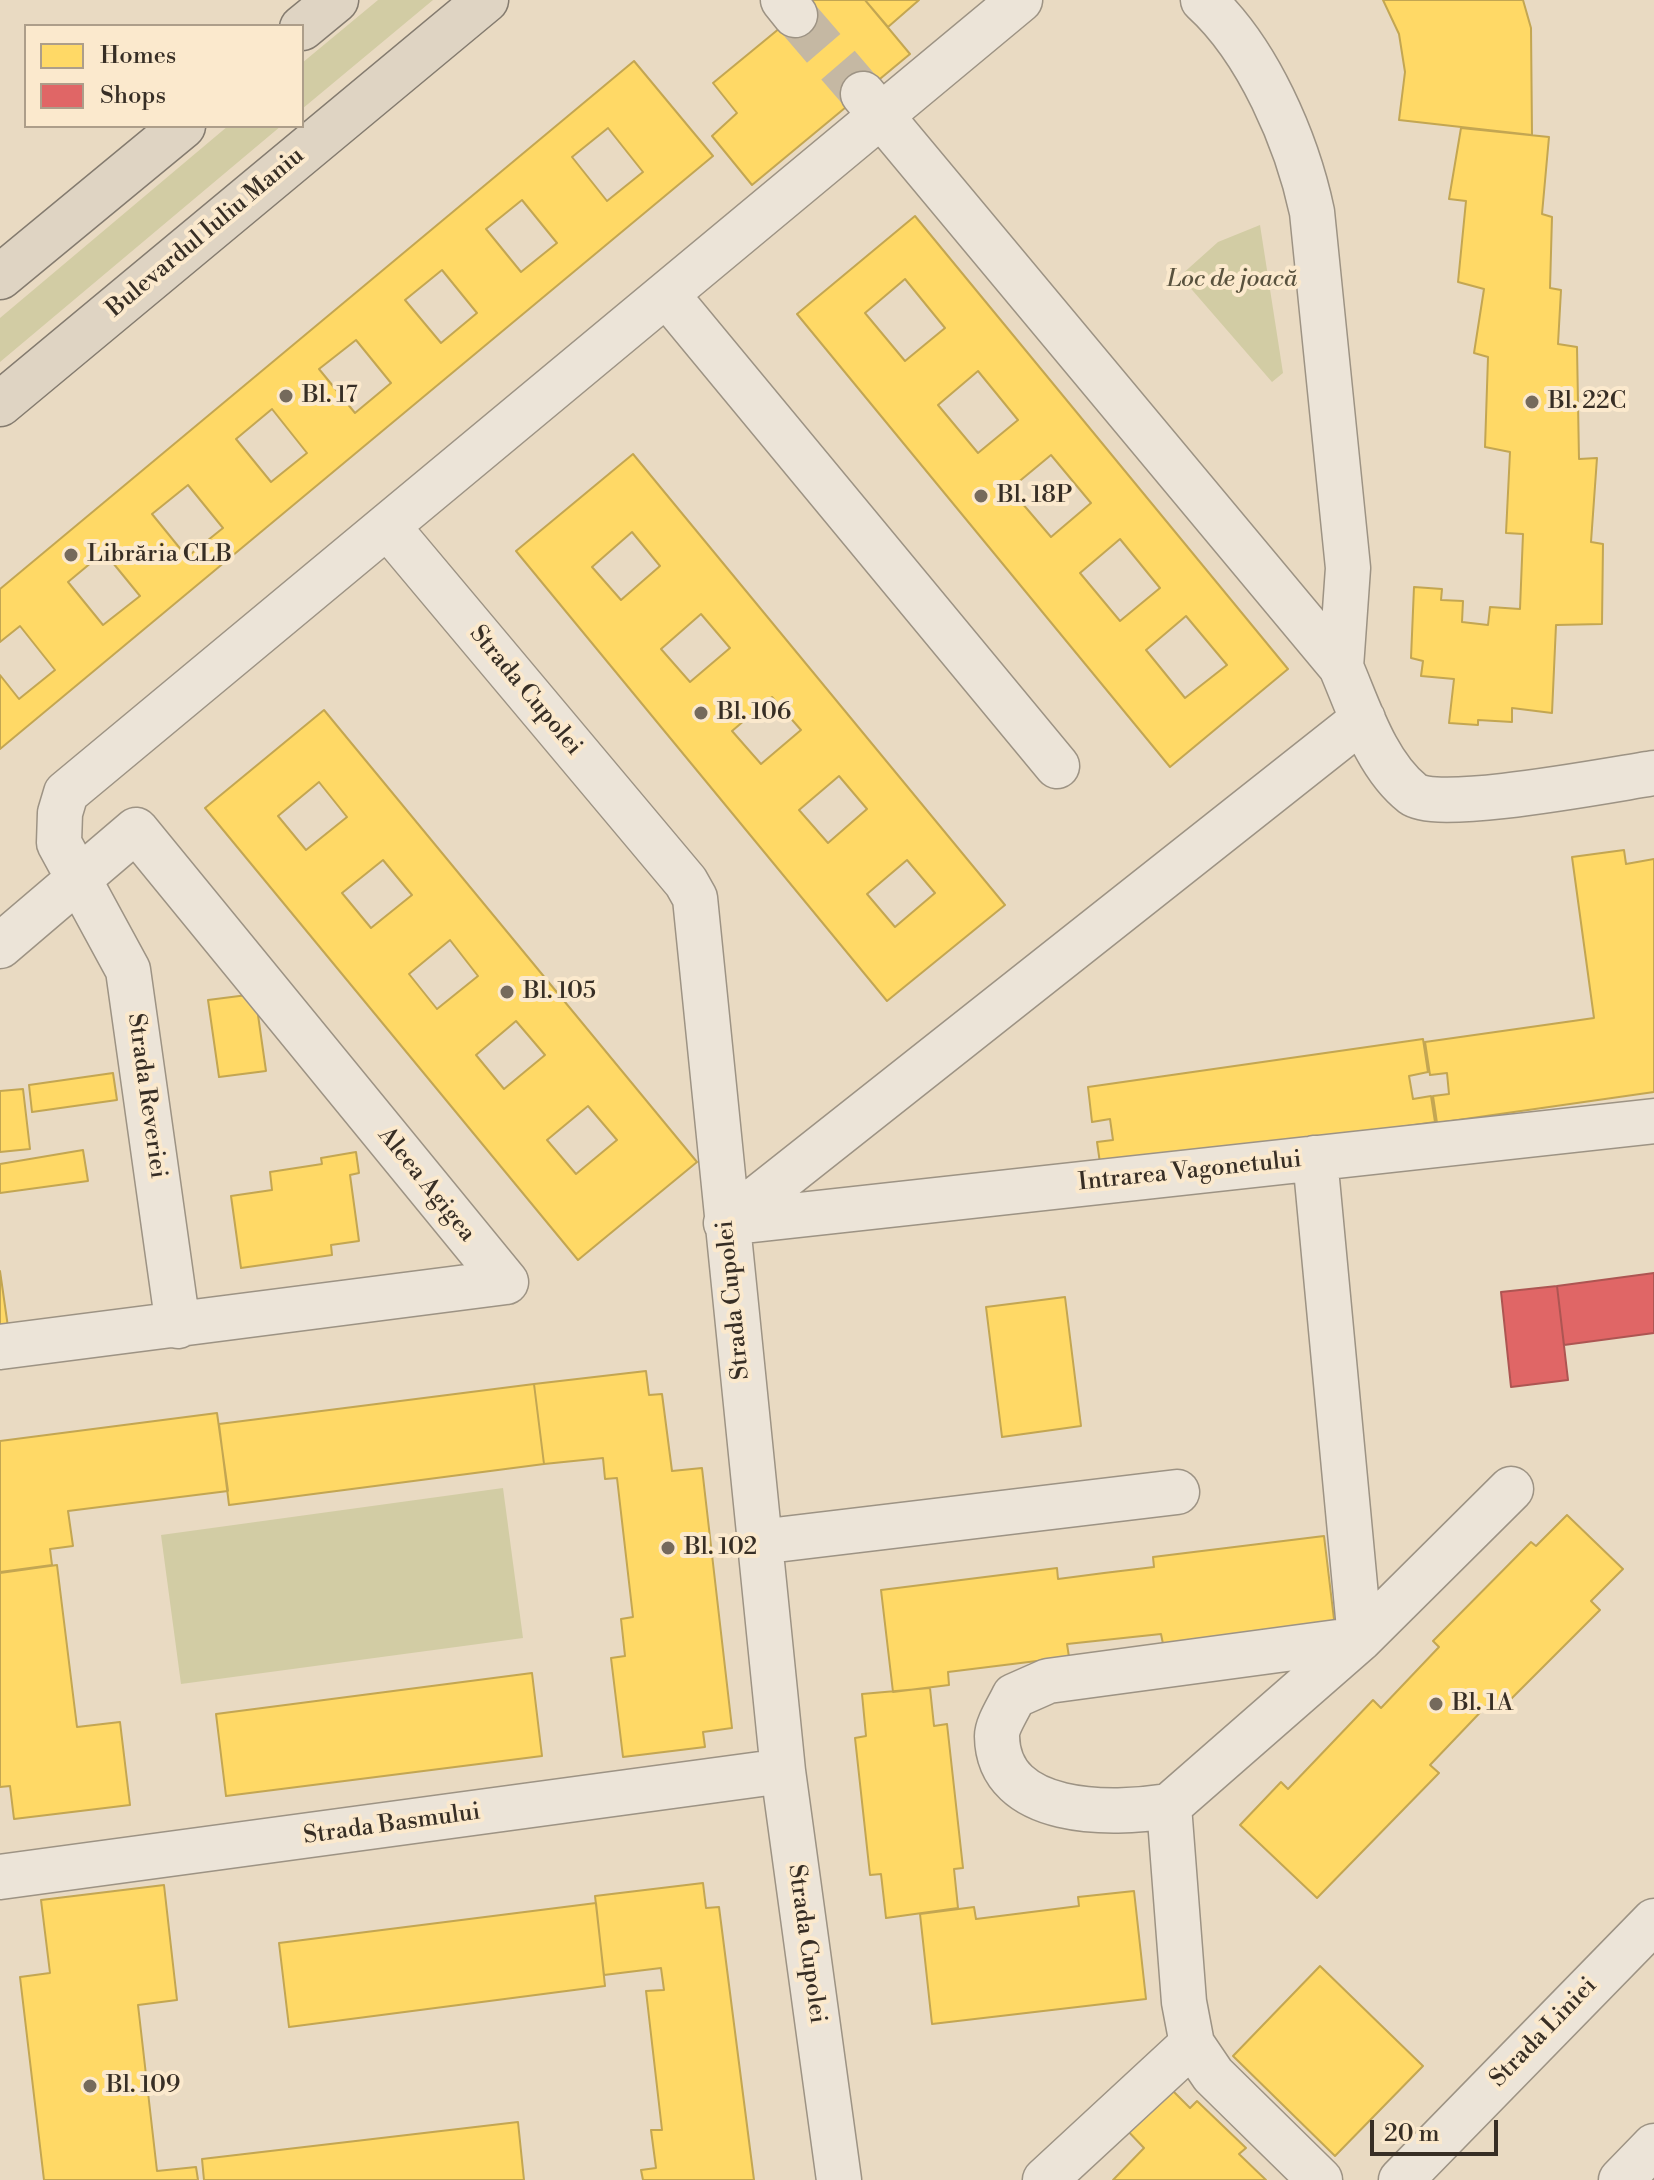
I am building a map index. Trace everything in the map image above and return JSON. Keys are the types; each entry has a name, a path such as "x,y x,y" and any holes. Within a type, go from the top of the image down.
{"main road":[{"path":"304,26 336,0"},
{"name":"Bulevardul Iuliu Maniu","path":"0,404 486,0"},
{"path":"0,277 181,128"}],"street":[{"name":"Strada Reveriei","path":"178,1326 128,970 59,843 60,813 66,793 667,295 871,104 1020,0"},
{"path":"1203,0 1243,50 1272,100 1303,169 1312,212 1348,568 1341,667"},
{"path":"871,104 1341,667 1363,719 1393,775 1416,796 1456,801 1654,773"},
{"path":"667,295 1057,766"},
{"name":"Strada Cupolei","path":"388,527 686,882 695,898 783,1771 839,2180"},
{"path":"726,1223 1363,719"},
{"name":"Aleea Agigea","path":"0,946 136,830 506,1282 0,1347"},
{"name":"Intrarea Vagonetului","path":"726,1223 1654,1121"},
{"path":"1315,1158 1360,1639"},
{"path":"1360,1639 1048,1681 1014,1696 997,1735 1009,1777 1042,1802 1128,1812 1169,1806 1360,1639 1511,1489"},
{"path":"759,1542 1177,1492"},
{"name":"Strada Basmului","path":"0,1877 783,1771"},
{"path":"1169,1806 1184,2002 1192,2044 1213,2075 1320,2180"},
{"name":"Strada Liniei","path":"1401,2180 1654,1921"},
{"path":"1045,2180 1192,2044"},
{"path":"1621,2180 1654,2146"}],"green space":[{"path":"378,0 433,0 304,107 304,61"},
{"path":"226,128 279,128 0,362 0,318"},
{"name":"Loc de joacă","path":"1260,225 1283,373 1272,382 1180,276 1218,242"},
{"path":"503,1488 523,1638 181,1684 161,1535"}],"building: Homes":[{"path":"814,0 865,0 910,54 752,185 712,136 737,113 713,83"},
{"path":"865,0 919,0 888,27"},
{"path":"1383,0 1523,0 1531,28 1532,135 1399,120 1405,72 1399,34"},
{"name":"Bl. 17","path":"634,61 713,156 0,749 0,675 19,699 55,670 20,626 0,642 0,589","holes":["608,128 643,172 607,201 572,157","522,200 557,243 521,272 486,229","442,270 477,313 441,343 405,300","356,340 391,383 355,413 319,369","272,409 307,453 271,482 236,439","188,485 223,528 187,557 152,514","104,552 140,596 103,625 68,582"]},
{"name":"Bl. 22C","path":"1461,128 1549,137 1542,214 1552,217 1550,288 1561,290 1558,344 1577,347 1579,459 1597,458 1591,542 1603,544 1602,624 1556,625 1552,713 1512,708 1512,722 1478,720 1478,725 1449,723 1454,679 1421,676 1423,661 1411,658 1414,587 1442,589 1441,600 1463,601 1462,622 1488,625 1490,607 1520,609 1523,534 1506,533 1510,452 1485,447 1488,357 1474,353 1484,289 1458,282 1466,201 1449,199"},
{"name":"Bl. 18P","path":"915,216 1288,669 1170,767 797,314","holes":["905,279 945,328 905,361 865,313","978,371 1018,420 978,453 938,405","1051,455 1091,503 1051,537 1010,489","1120,539 1160,588 1120,621 1080,573","1186,616 1227,665 1185,698 1146,650"]},
{"name":"Bl. 106","path":"633,454 1005,905 887,1001 516,551","holes":["632,532 660,566 621,600 592,567","701,614 730,648 690,682 661,649","772,697 801,730 761,764 732,731","839,776 867,809 828,843 799,810","907,860 935,893 895,927 867,894"]},
{"name":"Bl. 105","path":"324,710 697,1162 578,1260 205,808","holes":["319,782 347,817 306,850 278,816","383,860 412,895 371,928 342,893","450,940 478,976 437,1009 409,974","516,1021 545,1055 504,1089 476,1055","588,1106 617,1140 576,1174 547,1140"]},
{"path":"1624,850 1626,864 1654,859 1654,1092 1437,1123 1433,1096 1449,1094 1447,1073 1430,1075 1425,1042 1594,1018 1572,857"},
{"path":"255,994 266,1071 219,1077 208,1000"},
{"path":"1423,1039 1428,1072 1409,1076 1413,1099 1431,1096 1435,1122 1101,1170 1097,1142 1113,1140 1110,1119 1092,1122 1088,1087"},
{"path":"113,1073 117,1100 32,1112 29,1085"},
{"path":"23,1089 30,1149 0,1152 0,1091"},
{"path":"83,1150 88,1181 0,1193 0,1164"},
{"path":"356,1152 359,1173 350,1175 359,1241 331,1245 332,1255 241,1268 231,1196 272,1190 270,1172 322,1164 321,1158"},
{"path":"0,1271 8,1327 0,1328"},
{"path":"1065,1297 1081,1426 1002,1437 986,1307"},
{"name":"Bl. 102","path":"646,1371 649,1395 662,1394 672,1471 702,1468 732,1728 703,1732 705,1747 623,1757 611,1658 625,1656 621,1619 633,1617 617,1478 605,1479 603,1458 544,1464 534,1384"},
{"path":"534,1384 544,1464 229,1505 219,1424"},
{"path":"217,1413 228,1491 68,1511 73,1546 50,1549 52,1565 0,1572 0,1441"},
{"name":"Bl. 1A","path":"1567,1515 1623,1569 1591,1601 1600,1610 1501,1709 1492,1700 1430,1765 1439,1773 1317,1898 1240,1825 1281,1782 1288,1789 1373,1700 1381,1708 1439,1647 1433,1641 1531,1542 1536,1546"},
{"path":"1324,1536 1336,1636 1163,1644 1161,1634 1067,1644 1069,1657 948,1672 949,1685 893,1692 881,1590 1057,1568 1058,1579 1154,1567 1153,1557"},
{"path":"57,1565 77,1727 120,1722 130,1805 14,1819 10,1786 0,1787 0,1573"},
{"path":"532,1673 542,1756 226,1796 216,1714"},
{"path":"930,1688 934,1726 947,1724 963,1868 954,1869 958,1908 886,1918 881,1874 870,1875 855,1738 866,1736 862,1694"},
{"path":"703,1883 706,1908 719,1907 754,2180 643,2180 641,2170 656,2168 651,2130 662,2130 646,1991 664,1990 661,1968 604,1975 595,1896"},
{"name":"Bl. 109","path":"164,1885 177,2000 138,2005 157,2171 196,2167 198,2180 44,2180 20,1977 50,1973 41,1900"},
{"path":"1134,1891 1146,1999 932,2024 920,1914 974,1907 976,1919 1079,1906 1078,1897"},
{"path":"596,1903 605,1986 289,2027 279,1943"},
{"path":"1320,1966 1423,2066 1335,2156 1233,2056"},
{"path":"1167,2085 1190,2108 1197,2101 1246,2148 1239,2154 1266,2180 1113,2180 1144,2148 1125,2128"},
{"path":"518,2122 524,2180 204,2180 202,2159"}],"building: Shops":[{"path":"1654,1273 1654,1333 1564,1345 1557,1286"},
{"path":"1557,1286 1568,1380 1511,1387 1501,1292"}],"tunnel":[{"path":"795,15 862,93"}],"place":[{"name":"Bl. 17","path":"286,396"},
{"name":"Bl. 22C","path":"1532,402"},
{"name":"Bl. 18P","path":"981,496"},
{"name":"Librăria CLB","path":"71,555"},
{"name":"Bl. 106","path":"701,713"},
{"name":"Bl. 105","path":"507,992"},
{"name":"Bl. 102","path":"668,1548"},
{"name":"Bl. 1A","path":"1436,1704"},
{"name":"Bl. 109","path":"90,2086"}]}
